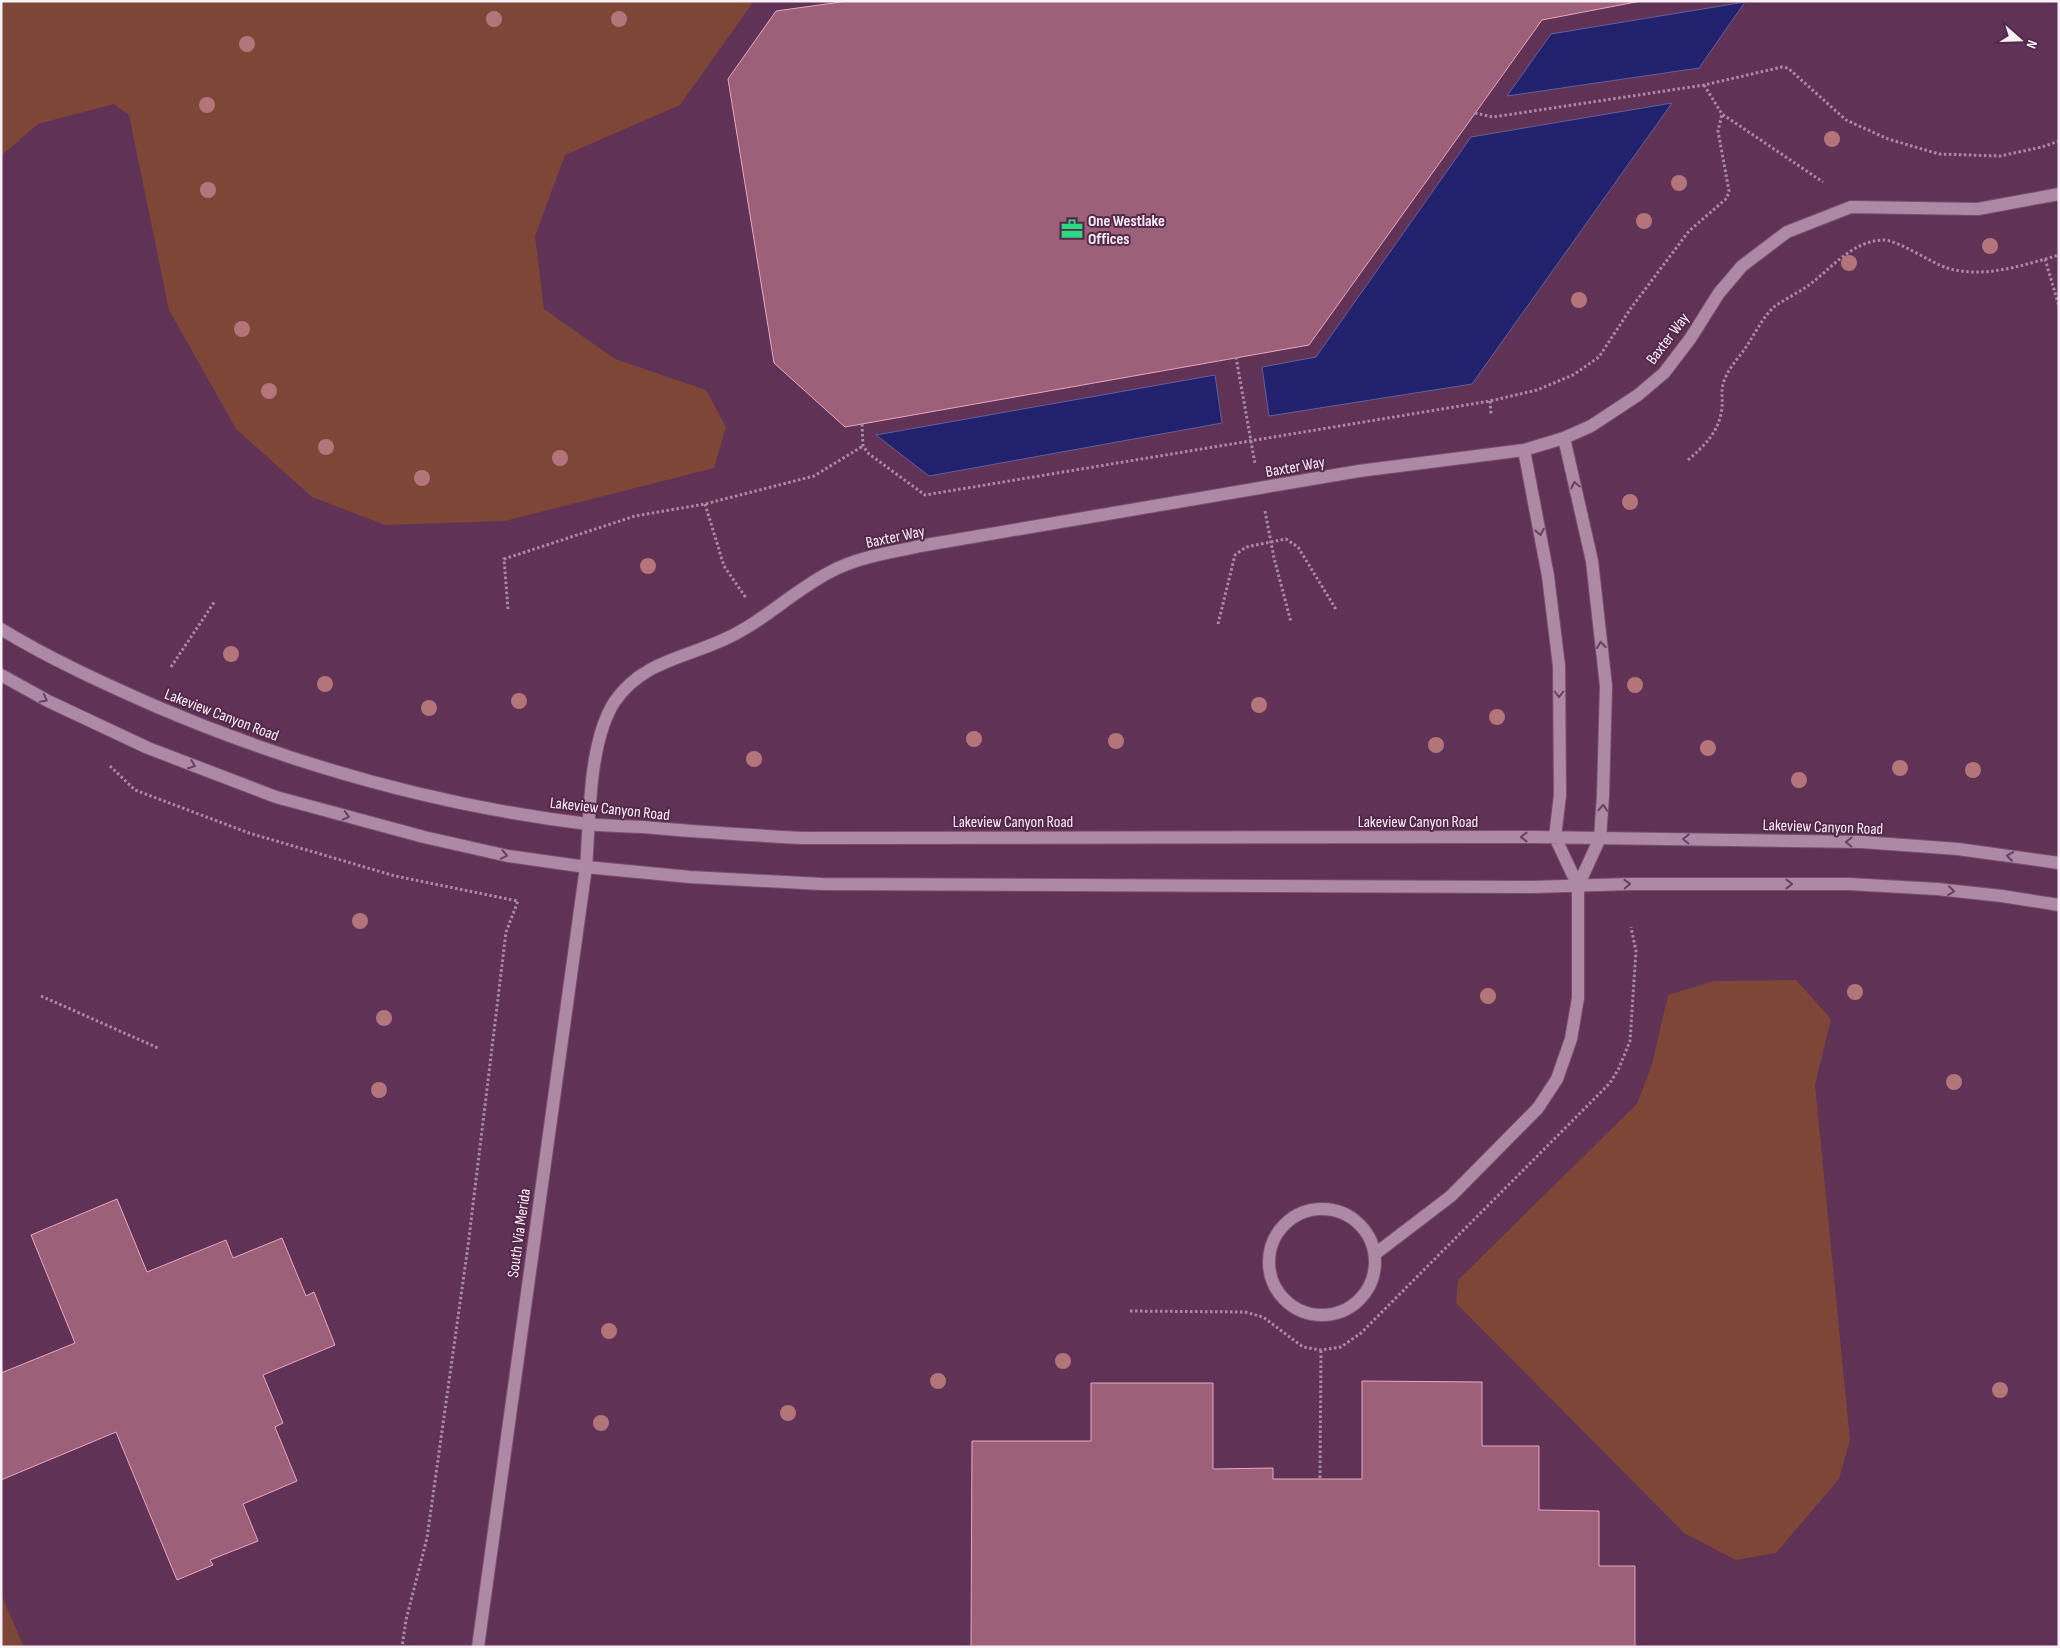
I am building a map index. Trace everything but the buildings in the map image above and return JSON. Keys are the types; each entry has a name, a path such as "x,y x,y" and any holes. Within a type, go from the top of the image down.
{"street":[{"name":"Baxter Way","path":"589,824 595,760 604,725 616,701 650,668 725,639 761,618 829,572 851,562 920,546 1359,471 1524,450 1564,438 1590,426 1638,395 1664,373 1690,339 1719,293 1742,266 1787,232 1851,207 1978,209 2059,194"},
{"path":"1375,1254 1451,1196 1538,1108 1557,1079 1571,1039 1578,998 1578,886 1600,838 1606,686 1592,561 1564,438"},
{"path":"1524,450 1548,576 1559,666 1560,795 1555,837 1578,886"},
{"name":"Lakeview Canyon Road","path":"1,629 110,686 206,728 289,758 406,791 518,813 589,824 802,838 1555,837 1862,842 1958,849 2059,863"},
{"path":"1,675 48,701 148,748 276,797 424,837 508,856 586,867 690,877 822,884 1578,886 1630,884 1849,884 1937,889 2002,896 2059,905"},
{"name":"South Via Merida","path":"478,1647 586,867 589,824"},
{"path":"1328,1209 1344,1213 1359,1223 1369,1237 1375,1254 1375,1271 1368,1288 1358,1302 1343,1312 1325,1315 1308,1314 1292,1306 1279,1294 1271,1278 1268,1260 1272,1243 1281,1228 1294,1216 1310,1210 1328,1209"}],"path":[{"path":"1475,112 1493,116 1704,85 1782,67 1788,68 1846,120 1888,140 1939,154 2000,156 2042,147 2059,141"},
{"path":"1704,85 1722,114 1823,182"},
{"path":"862,424 863,446 869,454 925,495 1490,401 1537,390 1573,376 1599,357 1631,308 1688,231 1727,198 1729,190 1718,131 1722,114"},
{"path":"1688,460 1708,442 1718,428 1722,407 1721,389 1725,378 1758,326 1773,308 1810,284 1846,254 1863,244 1883,239 1947,268 1968,271 1996,270 2059,255"},
{"path":"2045,259 2059,306"},
{"path":"1236,357 1250,441 1274,558 1291,622"},
{"path":"1490,401 1492,414"},
{"path":"508,609 504,559 635,516 705,504 814,476 863,446"},
{"path":"705,504 724,566 761,618"},
{"path":"1218,624 1235,555 1239,550 1286,539 1298,547 1337,611"},
{"path":"171,666 215,601"},
{"path":"110,766 135,790 249,833 394,876 518,901 506,932 468,1246 427,1538 406,1620 402,1647"},
{"path":"40,996 158,1048"},
{"path":"1320,1478 1321,1350"}],"shaded area":[{"path":"1,1 754,1 680,105 565,155 535,236 544,309 615,359 706,390 726,427 714,468 505,521 385,525 312,497 236,429 169,310 129,115 114,104 38,124 1,156"},
{"path":"1745,2 1699,68 1507,96 1551,34"},
{"path":"1672,103 1472,384 1269,416 1262,367 1316,357 1471,137"},
{"path":"1215,375 1222,423 929,476 876,435"},
{"path":"1796,980 1831,1019 1815,1085 1850,1440 1839,1479 1776,1553 1736,1560 1684,1533 1456,1303 1458,1280 1637,1104 1652,1064 1668,995 1714,981"},
{"path":"1,1594 24,1647 1,1647"}],"place":[{"name":"One Westlake Offices","path":"1072,229"}]}
